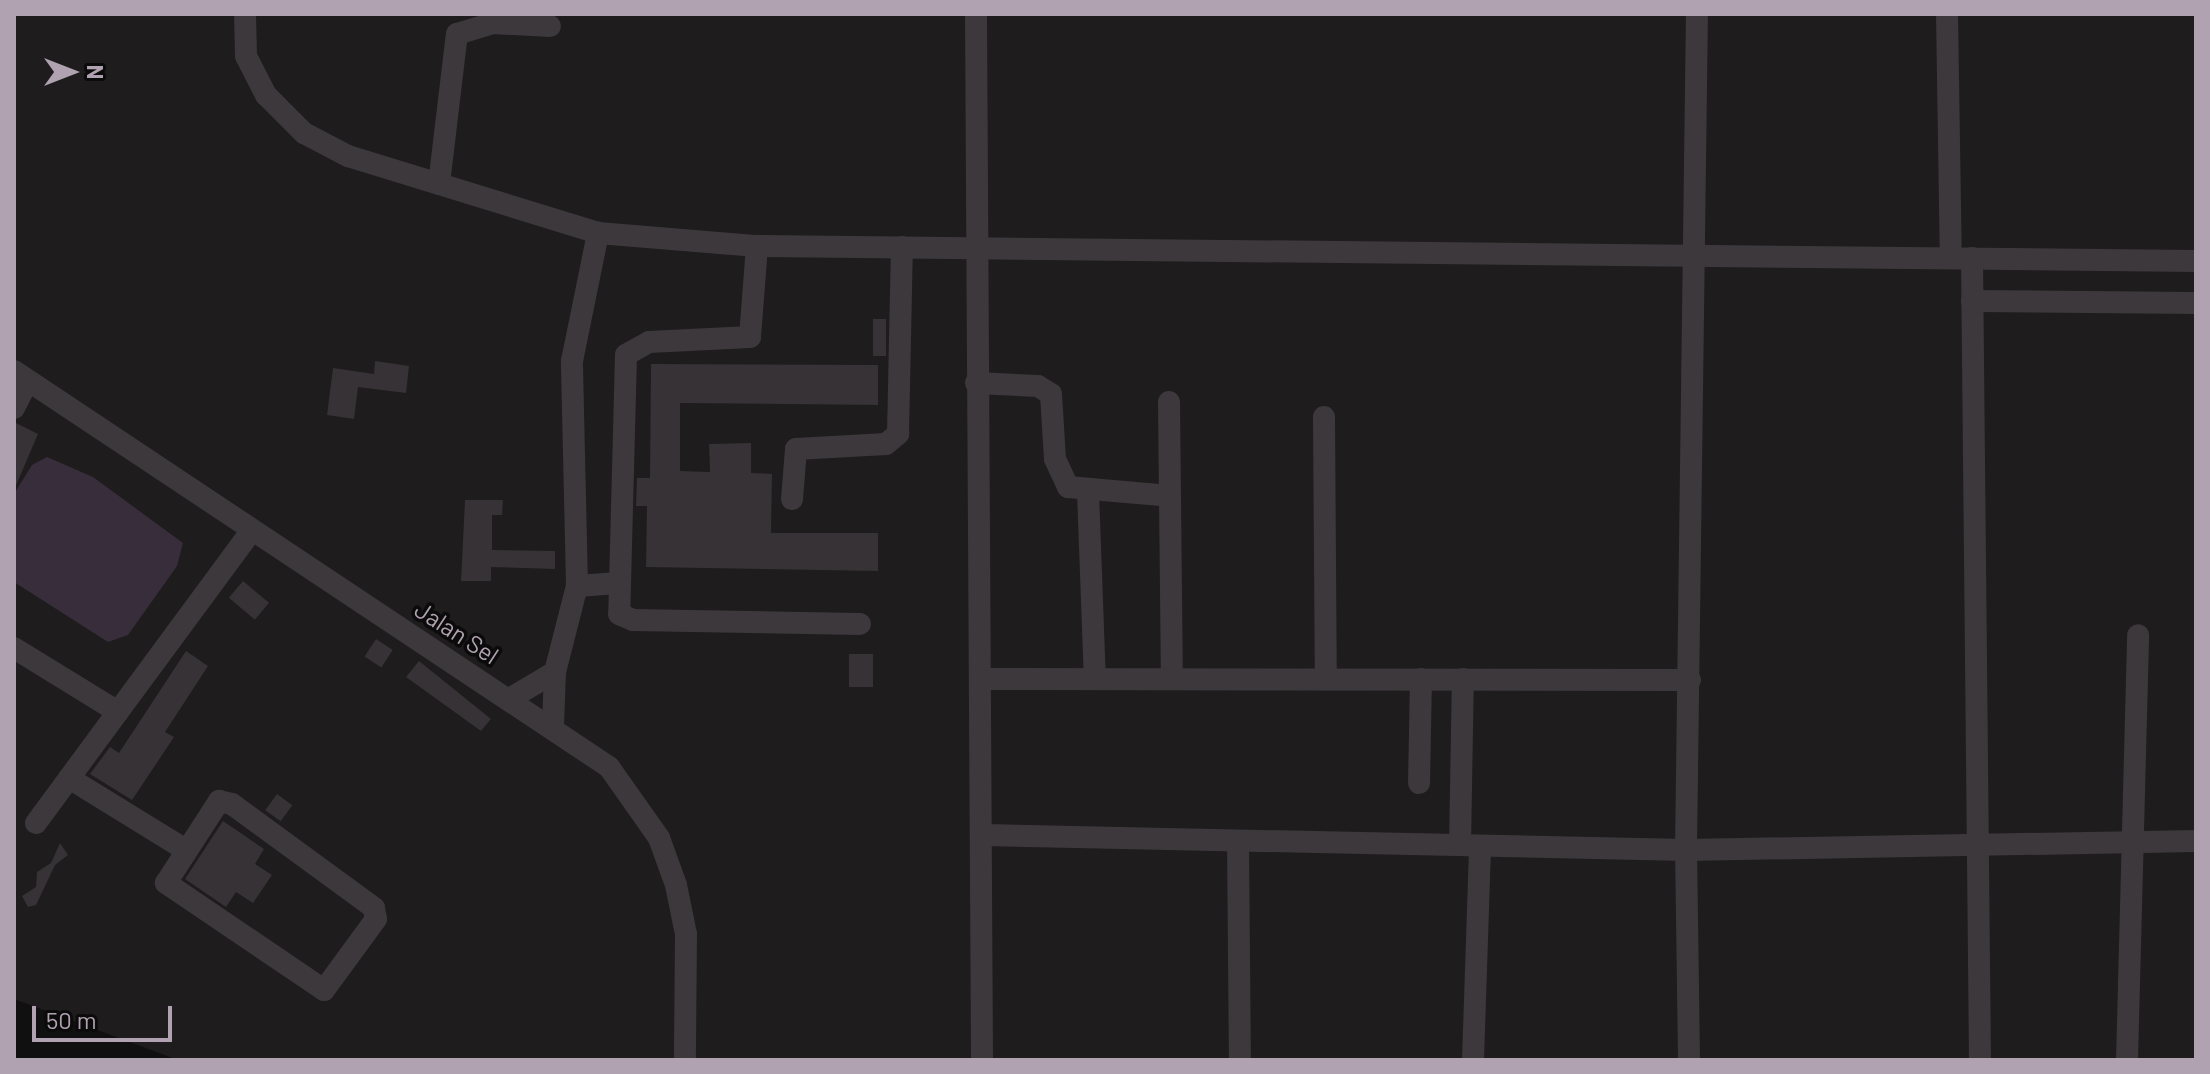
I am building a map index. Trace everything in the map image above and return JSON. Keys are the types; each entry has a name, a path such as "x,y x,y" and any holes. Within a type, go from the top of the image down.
{"street":[{"path":"245,14 246,56 266,95 304,133 348,156 598,233 757,246 2196,261"},
{"path":"976,14 974,247 984,835 982,1060"},
{"path":"1689,1060 1686,850 1697,254 1697,14"},
{"path":"1947,14 1961,258 1972,301 1981,845 1980,1060"},
{"path":"439,184 457,34 492,23 550,26"},
{"path":"553,726 555,672 577,586 572,361 598,233"},
{"path":"757,246 750,337 649,342 626,355 619,583 623,619 860,624"},
{"path":"792,499 796,449 886,444 898,434 902,247"},
{"path":"1972,301 2196,303"},
{"path":"14,408 21,376"},
{"name":"Jalan Sel","path":"21,376 511,698 609,767 659,838 686,934 685,1060"},
{"path":"976,383 1038,386 1051,394 1057,470 1068,487 1088,492 1170,496"},
{"path":"1169,402 1172,679"},
{"path":"1324,417 1326,679"},
{"path":"1088,492 1095,679"},
{"path":"36,823 252,530"},
{"path":"577,586 619,583"},
{"path":"2127,1060 2138,635"},
{"path":"14,648 118,712"},
{"path":"511,698 555,672"},
{"path":"982,679 1690,680"},
{"path":"1419,783 1421,679"},
{"path":"1463,679 1470,846 1473,1060"},
{"path":"69,778 186,850"},
{"path":"219,801 232,804 368,900 376,919 333,983 318,989 166,883 186,850 219,801"},
{"path":"984,835 1686,850 2196,841"},
{"path":"1238,841 1240,1060"}],"shaded area":[{"path":"14,14 2196,14 2196,1060 178,1060 14,999"},
{"path":"47,457 93,477 183,543 177,566 128,635 108,642 14,582 14,494 32,465"}],"building":[{"path":"873,319 886,319 886,356 873,356"},
{"path":"375,361 409,366 406,393 358,387 354,419 327,415 333,368 374,374"},
{"path":"651,364 878,365 878,405 680,403 680,471 710,472 709,444 751,443 751,473 772,474 771,533 878,533 878,571 646,567 647,506 636,506 637,478 650,478"},
{"path":"14,422 38,434 14,490"},
{"path":"465,500 503,500 502,515 492,515 492,550 555,551 555,569 491,567 491,581 461,581"},
{"path":"243,581 269,603 255,620 229,598"},
{"path":"376,639 393,650 381,668 365,657"},
{"path":"186,651 208,666 165,732 174,737 132,800 90,774 110,747 119,753"},
{"path":"849,654 873,654 873,687 849,687"},
{"path":"419,661 491,719 481,731 406,677"},
{"path":"277,794 292,805 281,821 265,810"},
{"path":"223,821 264,849 255,864 272,875 253,903 236,892 226,907 185,879"},
{"path":"60,843 68,855 55,865 36,905 28,907 22,896 36,887 37,872 51,863"}]}
